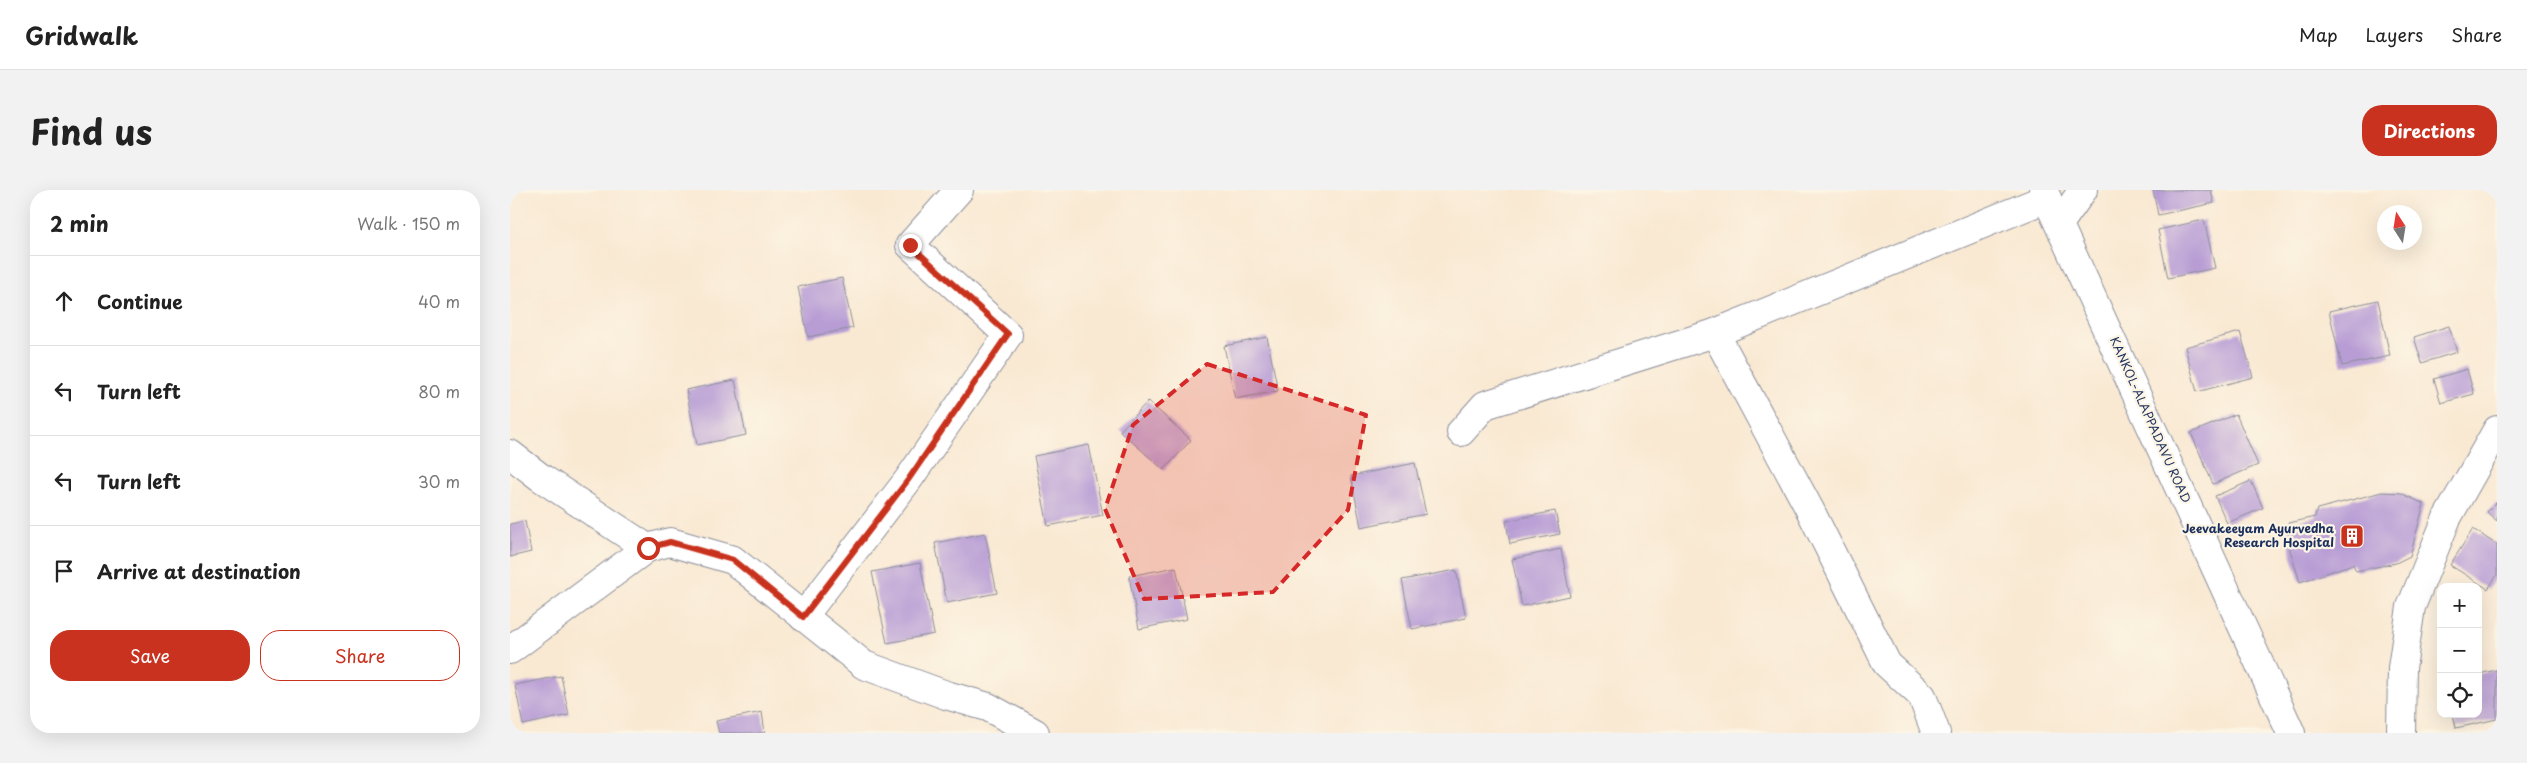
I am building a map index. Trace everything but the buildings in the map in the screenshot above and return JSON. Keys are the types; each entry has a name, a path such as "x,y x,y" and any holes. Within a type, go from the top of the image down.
{"street":[{"path":"803,617 908,480 1008,334 910,245 959,190"},
{"path":"2059,224 2083,190"},
{"path":"1461,432 1485,405 1715,333 2045,194"},
{"name":"KANKOL-ALAPPADAVU ROAD","path":"2045,194 2291,733"},
{"path":"1715,333 1810,510 1887,664 1922,696 1936,733"},
{"path":"2401,733 2402,668 2411,607 2447,518 2497,430"},
{"path":"510,454 540,477 648,548"},
{"path":"510,650 648,548 670,542 733,560 864,665 946,695 988,707 1035,733"}],"highlighted area":[{"path":"1207,364 1366,415 1348,510 1273,592 1144,599 1105,509 1133,425"}],"place":[{"name":"Jeevakeeyam Ayurvedha Research Hospital","path":"2352,536"}],"route":[{"path":"648,548 670,542 733,560 803,617 908,480 1008,334 910,245"}]}
